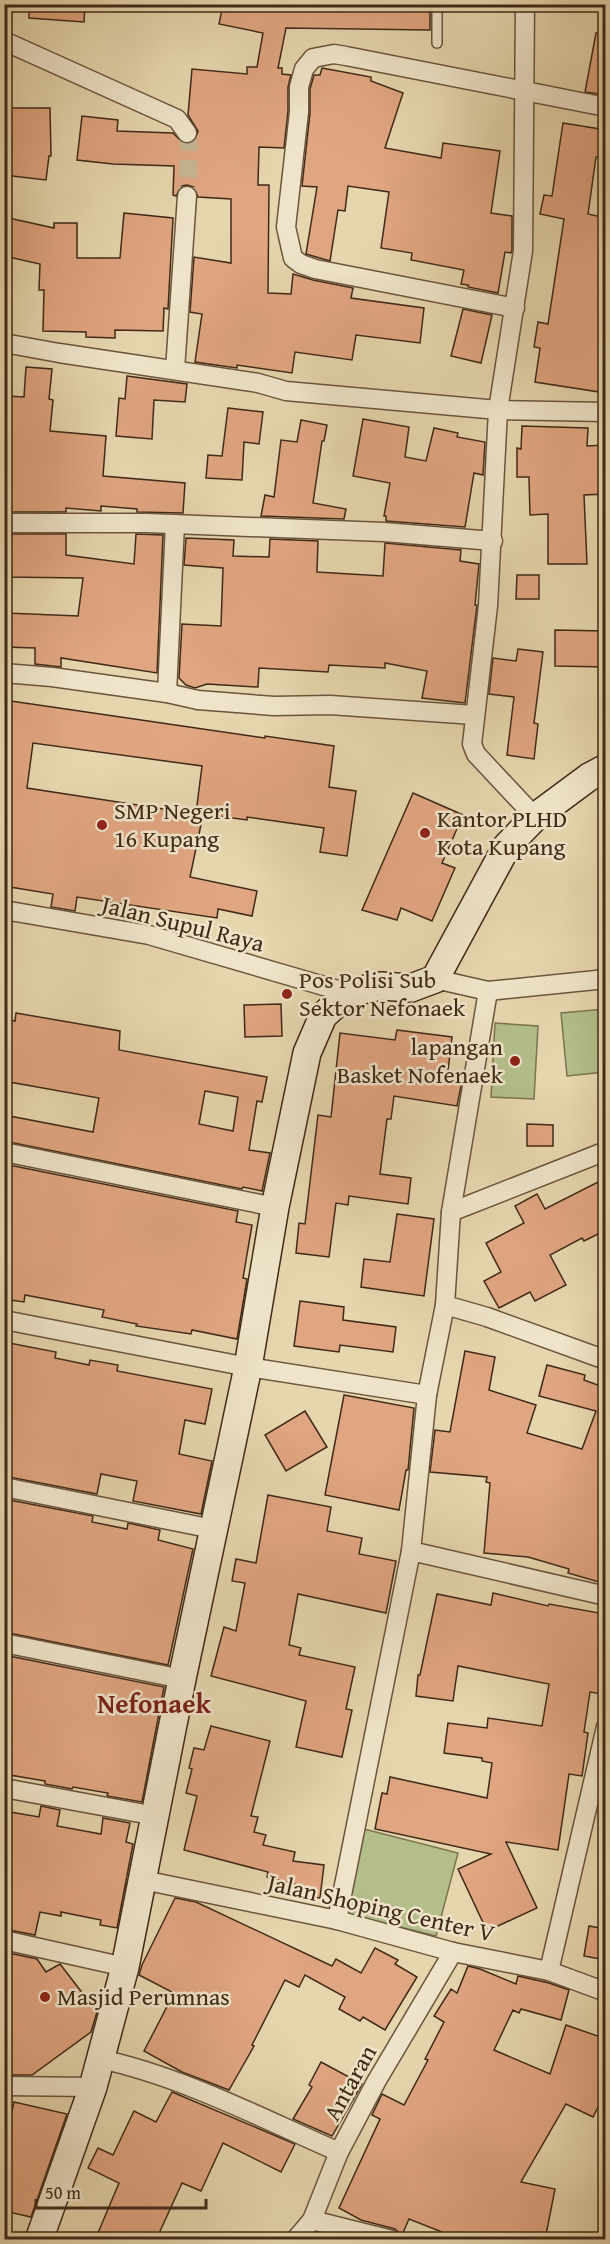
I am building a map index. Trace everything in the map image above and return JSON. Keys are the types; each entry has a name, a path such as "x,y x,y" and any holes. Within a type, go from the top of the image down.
{"street":[{"path":"525,4 523,251 498,410 488,606 472,744 476,754 535,816"},
{"path":"4,41 177,119 187,133"},
{"path":"515,308 315,269 293,258 286,227 299,112 299,87 304,69 313,58 334,54 606,107"},
{"path":"175,370 187,196"},
{"path":"4,343 258,383 286,391 498,410 606,412"},
{"path":"4,523 175,524 384,532 493,541"},
{"path":"167,693 175,524"},
{"path":"4,673 52,677 236,704 330,705 474,715"},
{"path":"435,979 507,846 535,816 600,777"},
{"name":"Jalan Supul Raya","path":"4,910 148,935 348,993"},
{"path":"39,2240 93,2087 125,1967 182,1679 248,1367 275,1207 307,1053 323,1016 348,993 381,986 411,988 435,979 488,991 606,979"},
{"path":"337,1920 411,1551 427,1395 445,1305 451,1212 488,991"},
{"path":"451,1212 606,1150"},
{"path":"4,1152 275,1207"},
{"path":"445,1305 487,1317 606,1360"},
{"path":"4,1320 248,1367 427,1395"},
{"path":"4,1487 213,1529"},
{"path":"411,1551 606,1596"},
{"path":"4,1643 182,1679"},
{"path":"549,1971 606,1727"},
{"path":"4,1788 156,1816"},
{"name":"Jalan Shoping Center V","path":"143,1880 337,1920 453,1952 549,1971 606,1992"},
{"path":"4,1941 125,1967"},
{"name":"Antaran","path":"295,2240 312,2220 339,2152 376,2082 453,1952"},
{"path":"100,2059 132,2066 180,2084 339,2152"},
{"path":"4,2086 93,2087"},
{"path":"312,2220 392,2240"}],"lane":[{"path":"437,4 437,43"}],"green space":[{"path":"605,1009 605,1072 567,1076 561,1013"},
{"name":"lapangan Basket Nofenaek","path":"495,1023 538,1026 534,1099 491,1097"},
{"path":"364,1829 458,1853 436,1936 344,1913"}],"building":[{"path":"29,4 85,4 84,22 29,18"},
{"path":"223,4 430,4 430,30 286,28 278,68 282,68 282,74 291,75 288,87 284,148 259,147 258,185 269,185 268,293 291,294 293,274 353,288 351,298 424,308 420,343 356,335 352,360 295,352 292,373 195,362 202,314 190,312 194,257 231,263 231,199 198,197 194,187 187,185 182,186 176,196 173,195 174,166 77,160 82,116 118,120 117,131 173,133 183,143 194,142 198,131 188,115 192,69 247,74 247,67 257,67 263,33 219,24"},
{"path":"596,33 606,33 606,95 585,92"},
{"path":"322,68 371,77 371,81 403,93 385,148 441,158 443,143 500,151 491,213 512,216 512,250 511,253 505,252 498,293 461,284 464,270 411,260 412,253 381,248 389,192 348,186 345,211 338,210 330,261 306,254 317,187 302,186 310,113 310,89 314,75 320,75"},
{"path":"8,108 50,108 51,156 49,156 46,180 4,175 4,139 8,139"},
{"path":"563,123 606,130 606,158 596,157 588,214 606,218 606,393 535,382 540,348 534,347 538,322 548,324 564,219 540,214 544,195 552,196"},
{"path":"124,213 173,218 168,309 164,308 163,331 115,330 115,338 86,337 86,332 43,331 44,290 39,290 40,264 4,256 4,217 54,228 54,223 77,223 77,258 120,258"},
{"path":"463,309 492,315 481,363 451,356"},
{"path":"26,367 52,369 49,399 53,400 50,431 106,436 103,476 185,483 183,513 137,512 137,509 101,506 101,511 66,508 66,512 4,512 4,440 7,396 24,397"},
{"path":"127,376 187,384 185,402 154,400 152,439 116,436 119,398 125,399"},
{"path":"228,408 263,412 259,444 244,442 242,480 206,478 208,455 222,456"},
{"path":"363,419 409,427 405,457 426,461 434,428 458,433 457,437 485,442 483,475 474,473 465,527 386,521 386,516 384,516 390,483 353,476"},
{"path":"301,420 327,425 324,441 322,441 313,503 346,509 344,519 261,516 265,495 274,497 281,440 297,442"},
{"path":"522,426 588,428 587,446 606,445 606,494 584,495 587,564 548,564 548,514 530,515 529,477 517,477 517,448 521,449"},
{"path":"4,534 66,534 66,555 134,564 136,534 163,535 157,673 61,658 61,667 35,664 35,648 5,647 6,613 78,616 83,578 4,577"},
{"path":"186,538 234,540 233,556 269,557 270,539 318,541 317,572 383,576 385,543 461,550 460,561 479,564 475,605 477,605 465,703 422,698 427,671 385,663 385,668 329,665 328,672 259,668 258,687 207,684 195,688 186,685 179,678 182,624 221,626 223,568 184,565"},
{"path":"517,575 539,575 539,599 516,599"},
{"path":"555,630 606,631 606,667 555,666"},
{"path":"518,649 543,652 534,723 538,724 534,759 507,755 514,697 489,694 493,658 516,661"},
{"path":"4,700 334,746 329,787 356,791 347,856 320,852 324,828 247,817 247,820 196,813 202,766 33,743 27,788 203,815 190,877 257,891 252,916 218,909 217,918 77,897 75,911 51,907 53,894 4,886"},
{"path":"413,793 463,815 442,863 455,868 432,921 401,908 397,920 362,910"},
{"path":"281,1004 282,1036 245,1037 244,1005"},
{"path":"16,1013 120,1031 119,1050 267,1077 262,1102 257,1101 249,1150 270,1153 262,1191 243,1187 242,1189 4,1141 4,1115 93,1132 99,1098 4,1081 4,1019 15,1021","holes":["205,1091 238,1097 233,1131 199,1124"]},
{"path":"397,1030 452,1037 447,1079 462,1081 457,1106 394,1096 391,1119 387,1119 380,1174 411,1178 408,1204 349,1196 348,1205 336,1203 329,1257 296,1253 299,1223 305,1224 318,1115 331,1117 340,1033 395,1040"},
{"path":"527,1124 553,1125 553,1146 527,1146"},
{"path":"4,1164 238,1211 236,1222 252,1225 243,1278 247,1279 237,1339 192,1330 191,1334 136,1326 137,1324 102,1317 104,1310 25,1295 24,1302 4,1299"},
{"path":"606,1178 606,1230 584,1241 582,1238 550,1255 566,1285 535,1301 530,1292 499,1308 484,1281 501,1272 486,1243 524,1223 515,1206 537,1194 545,1209"},
{"path":"397,1214 434,1219 424,1296 361,1287 364,1259 390,1262"},
{"path":"300,1301 344,1307 343,1320 396,1327 393,1352 340,1345 339,1352 294,1346"},
{"path":"4,1342 56,1352 55,1358 89,1365 90,1360 118,1365 117,1371 212,1389 205,1424 185,1420 179,1454 212,1461 201,1514 133,1501 137,1481 101,1474 97,1494 4,1476"},
{"path":"465,1351 495,1357 489,1390 536,1405 527,1433 582,1449 596,1411 539,1396 547,1365 585,1375 584,1380 606,1388 606,1584 568,1573 569,1569 528,1557 484,1553 490,1483 486,1482 487,1477 430,1472 435,1430 450,1432"},
{"path":"344,1395 414,1408 408,1470 406,1470 399,1510 325,1495"},
{"path":"305,1411 327,1447 286,1471 265,1435"},
{"path":"268,1495 331,1507 327,1531 362,1538 359,1554 396,1561 386,1613 298,1594 289,1645 301,1648 299,1655 355,1667 346,1709 352,1710 342,1757 296,1747 306,1701 211,1676 224,1627 236,1631 245,1583 232,1581 236,1559 256,1563"},
{"path":"4,1499 93,1516 92,1522 127,1529 128,1523 160,1530 158,1540 193,1549 168,1665 4,1632"},
{"path":"493,1593 548,1606 549,1604 605,1614 598,1656 606,1657 606,1672 602,1694 590,1692 584,1732 588,1733 582,1776 569,1774 558,1850 506,1842 537,1908 487,1931 458,1869 491,1854 375,1829 382,1793 387,1794 390,1777 487,1798 492,1763 482,1761 482,1758 444,1753 448,1723 487,1728 488,1718 542,1726 549,1684 458,1666 453,1701 416,1696 418,1675 420,1675 437,1594 491,1605"},
{"path":"4,1655 164,1687 142,1802 107,1796 108,1793 73,1787 72,1789 45,1784 45,1781 4,1774"},
{"path":"211,1726 270,1741 251,1816 258,1817 254,1832 266,1835 263,1845 295,1852 293,1861 324,1865 320,1898 296,1895 298,1885 267,1877 268,1872 184,1850 197,1796 186,1793 192,1769 189,1768 194,1748 204,1750"},
{"path":"41,1806 60,1810 57,1826 101,1834 103,1818 130,1823 126,1842 133,1844 117,1928 100,1925 101,1920 61,1912 61,1916 40,1912 35,1935 4,1929 4,1811 39,1817"},
{"path":"175,1898 196,1902 332,1966 336,1959 361,1973 375,1948 398,1960 395,1964 417,1977 385,2030 363,2017 360,2021 339,2009 345,1997 305,1975 299,1987 285,1980 252,2045 254,2046 229,2090 182,2072 144,2051 174,1993 139,1975"},
{"path":"589,1926 606,1929 606,1960 584,1956"},
{"name":"Masjid Perumnas","path":"4,1952 37,1959 46,1972 60,1964 97,2012 91,2032 32,2075 4,2075"},
{"path":"468,1966 516,1984 518,1976 569,1990 561,2020 521,2009 519,2013 513,2010 494,2050 550,2074 566,2025 606,2039 606,2091 593,2117 566,2104 521,2182 555,2189 545,2240 462,2240 409,2219 402,2235 395,2229 361,2220 339,2208 380,2119 372,2115 382,2094 404,2105 428,2060 425,2059 444,2022 434,2016 451,1989 457,1993"},
{"path":"321,2062 362,2084 332,2136 293,2119 312,2087 309,2085"},
{"path":"172,2092 295,2144 281,2172 223,2143 201,2191 182,2183 156,2240 95,2240 119,2183 88,2168 98,2148 113,2155 134,2111 156,2122"},
{"path":"14,2102 67,2114 31,2217 4,2211 4,2147"}],"tunnel":[{"path":"187,133 189,147 187,196"}],"place":[{"name":"SMP Negeri 16 Kupang","path":"102,825"},
{"name":"Kantor PLHD Kota Kupang","path":"425,833"},
{"name":"Pos Polisi Sub Sektor Nefonaek","path":"287,994"},
{"name":"lapangan Basket Nofenaek","path":"515,1061"},
{"name":"Masjid Perumnas","path":"45,1997"}],"district":[{"name":"Nefonaek","path":"154,1704"}]}
